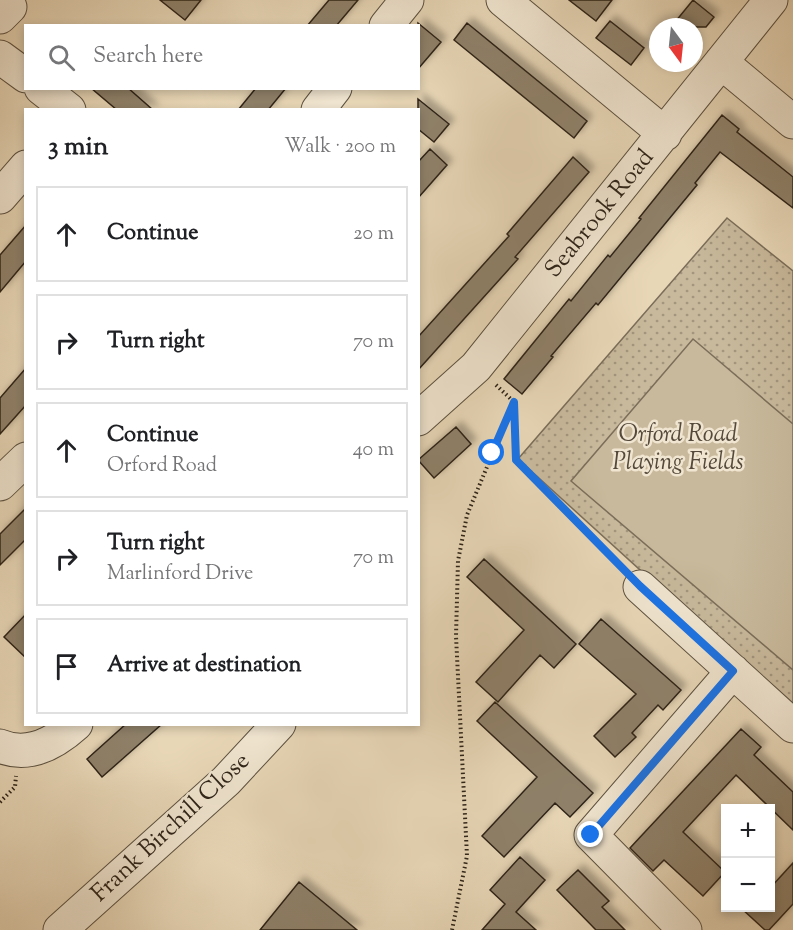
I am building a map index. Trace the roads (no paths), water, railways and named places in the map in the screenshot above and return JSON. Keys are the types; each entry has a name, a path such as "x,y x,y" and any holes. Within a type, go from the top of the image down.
{"street":[{"path":"388,24 407,0"},
{"path":"503,0 665,134"},
{"name":"Seabrook Road","path":"420,416 476,367 771,0"},
{"path":"0,57 24,75"},
{"path":"721,62 793,122"},
{"path":"44,90 66,108"},
{"path":"0,197 24,169"},
{"path":"0,484 24,461"},
{"path":"640,586 793,726"},
{"path":"685,930 591,835 733,671"},
{"name":"Frank Birchill Close","path":"60,930 226,781 277,726"},
{"path":"0,746 18,751 40,747 70,729"}],"park label":[{"name":"Orford Road Playing Fields","path":"678,449"}]}
